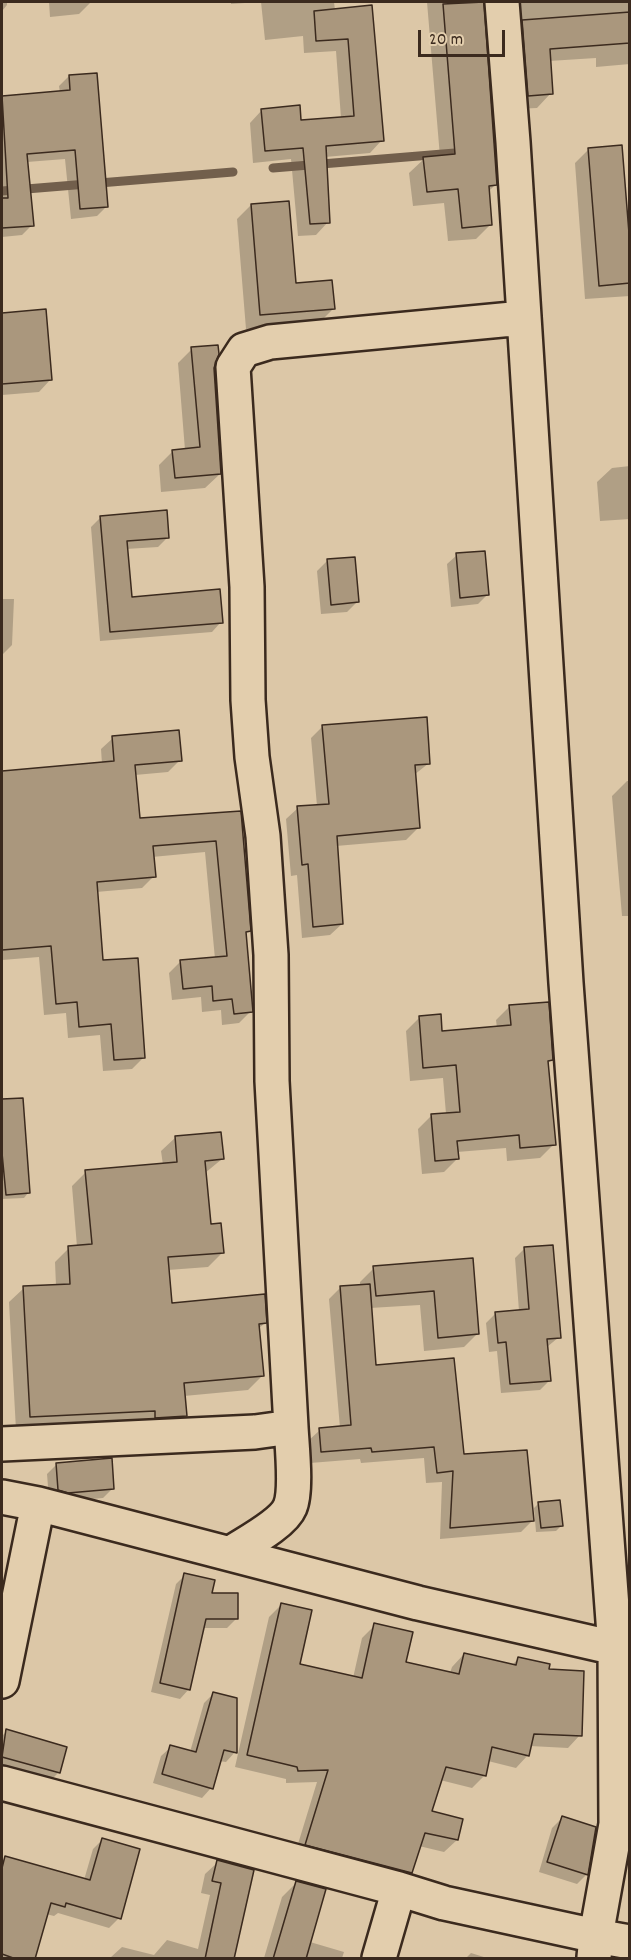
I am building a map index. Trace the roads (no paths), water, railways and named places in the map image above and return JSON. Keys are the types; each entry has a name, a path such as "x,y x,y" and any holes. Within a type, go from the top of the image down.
{"street":[{"path":"502,2 516,183 566,982 615,1648 616,1824 595,1947"},
{"path":"231,1553 275,1524 290,1507 293,1479 272,1081 271,955 263,836 252,757 248,700 247,587 232,367 244,350 270,342 523,318"},
{"path":"2,1444 244,1433 291,1427"},
{"path":"2,1497 231,1553 418,1603 615,1648"},
{"path":"2,1681 38,1504"},
{"path":"2,1783 399,1889 595,1947 630,1942"},
{"path":"379,1959 399,1889"}],"waterway":[{"path":"273,168 467,152"},
{"path":"2,191 233,172"}]}
